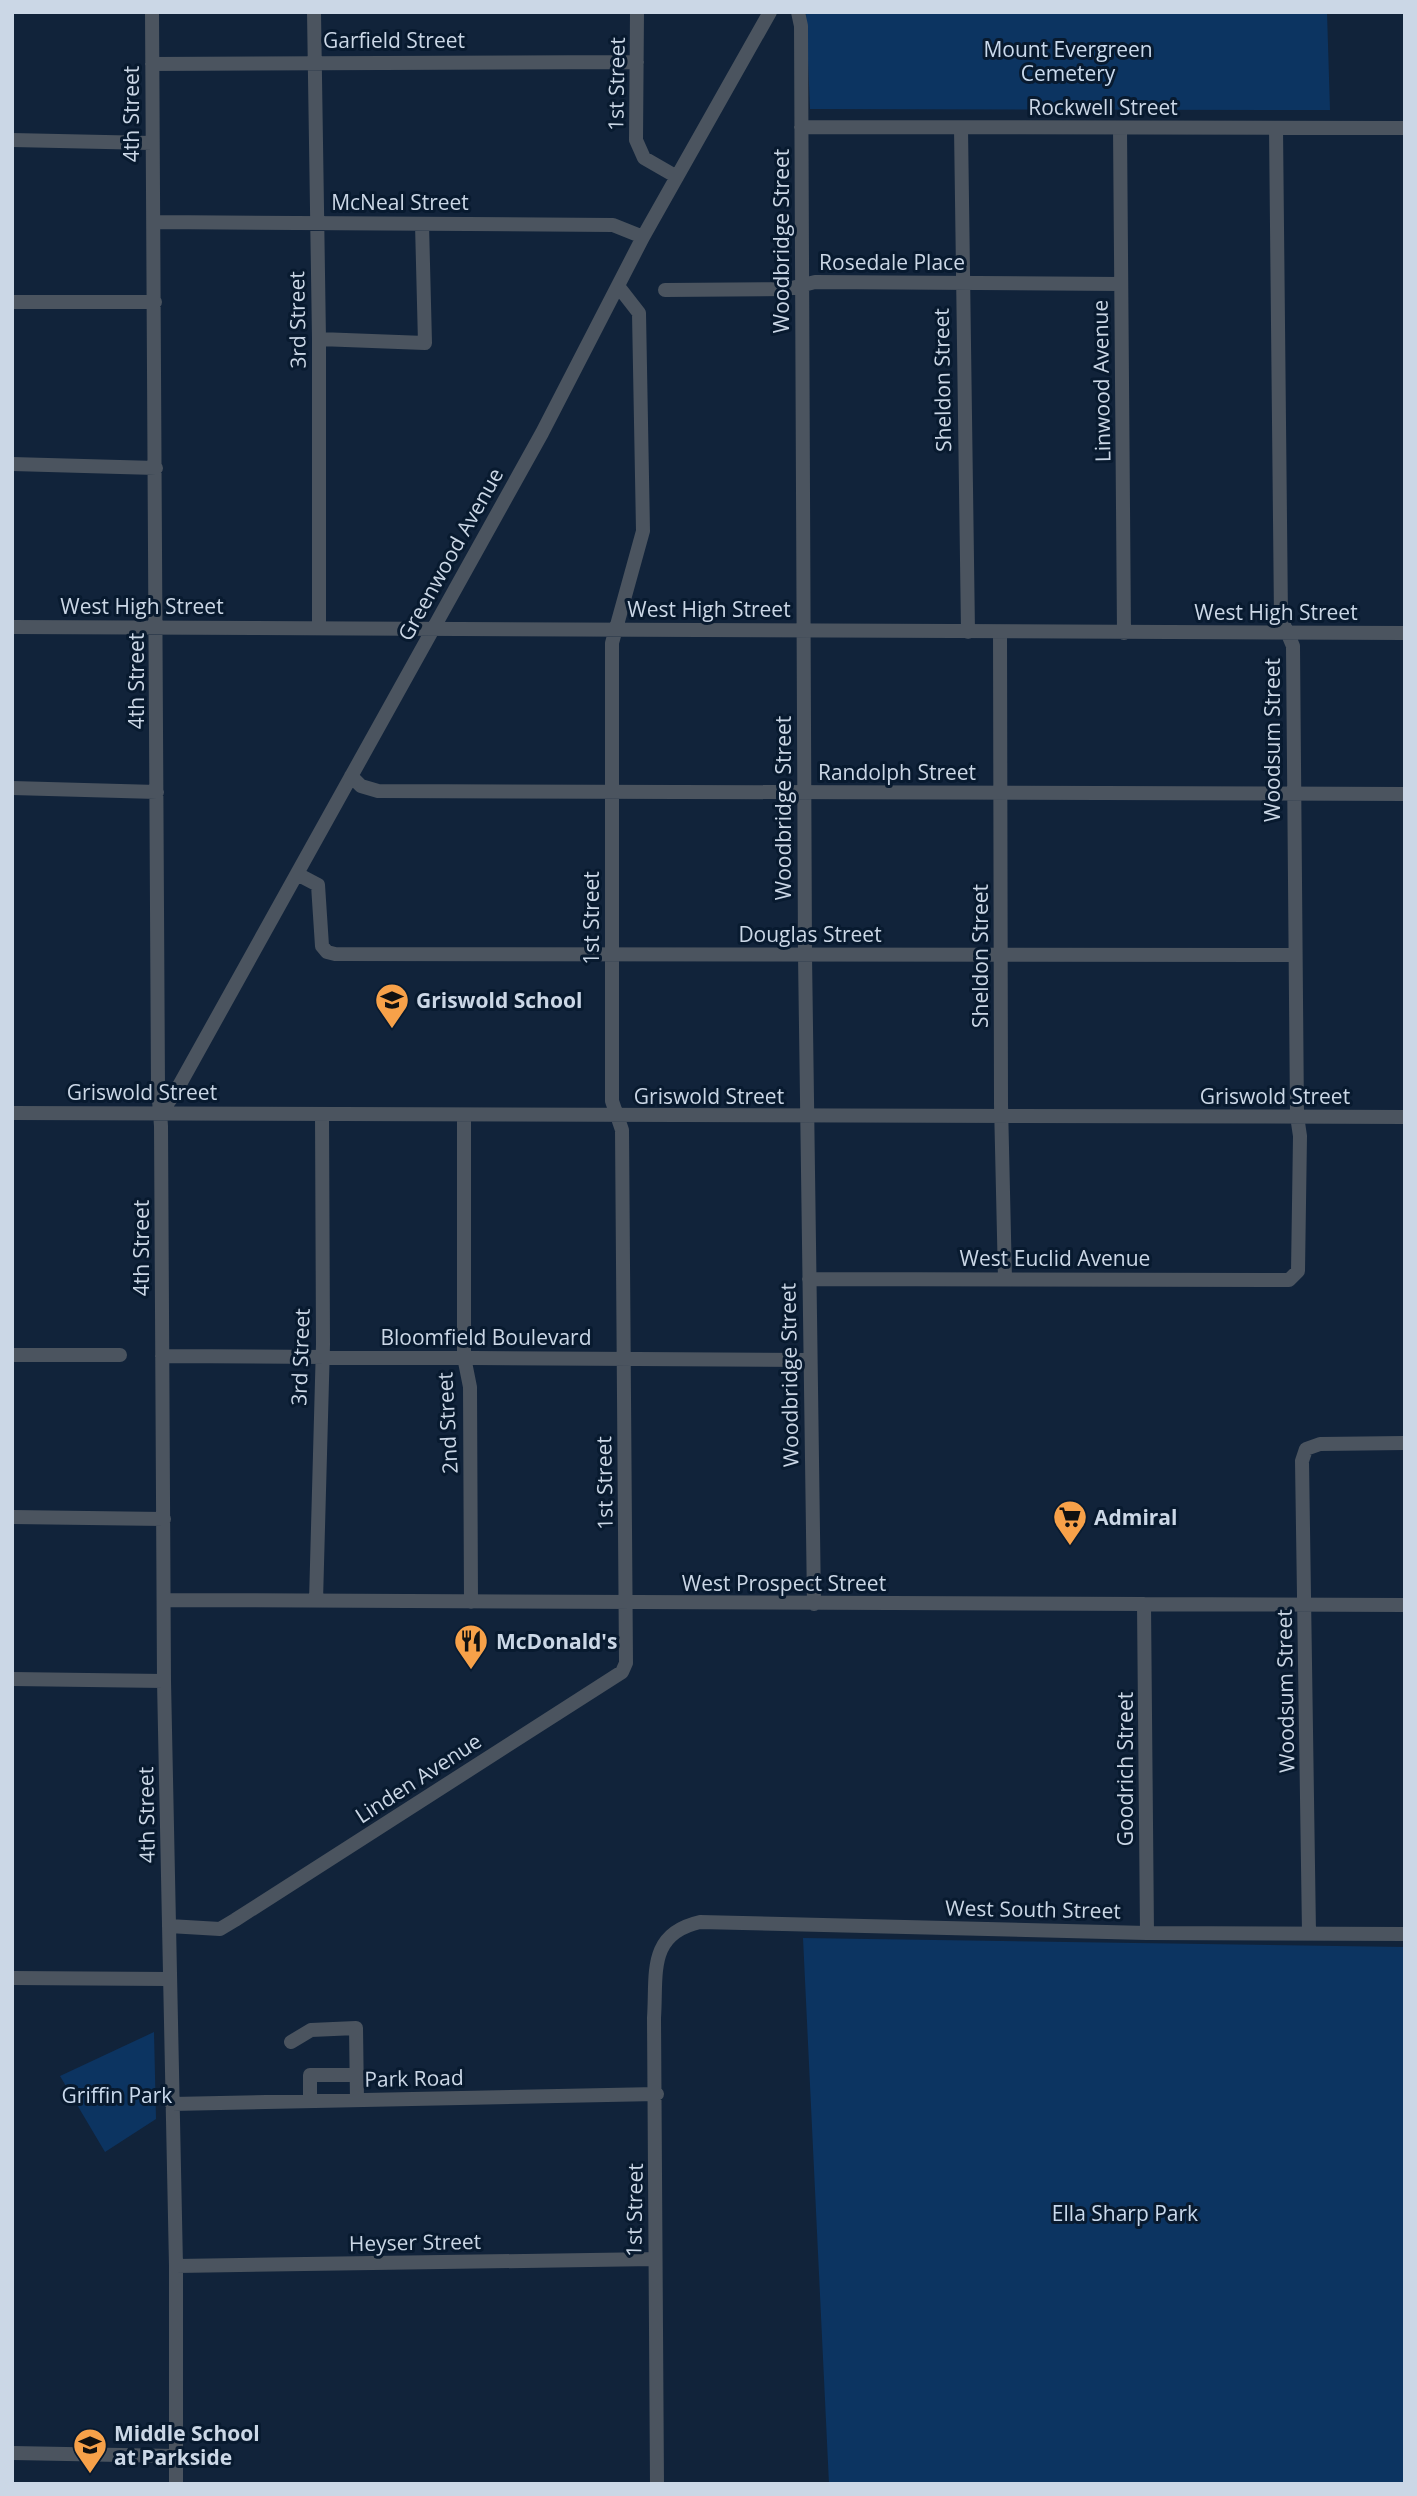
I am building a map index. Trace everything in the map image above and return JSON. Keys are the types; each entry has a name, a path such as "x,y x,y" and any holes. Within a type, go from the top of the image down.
{"street":[{"name":"4th Street","path":"152,12 158,1087 161,1112 168,1979 176,2266 176,2484"},
{"name":"3rd Street","path":"314,12 319,339 318,628"},
{"name":"1st Street","path":"637,12 636,140 644,158 677,177"},
{"name":"Greenwood Avenue","path":"161,1112 175,1093 299,875 351,776 542,433 643,237 770,12"},
{"name":"Woodbridge Street","path":"798,12 801,26 805,955 814,1604"},
{"name":"Garfield Street","path":"152,64 314,61 637,62"},
{"name":"Rockwell Street","path":"801,127 1405,128"},
{"name":"Sheldon Street","path":"961,128 961,283 968,632"},
{"name":"Linwood Avenue","path":"1120,128 1124,633"},
{"name":"Woodsum Street","path":"1276,128 1281,618 1293,646 1294,955 1297,1116 1300,1136 1298,1271"},
{"path":"12,139 152,143"},
{"name":"McNeal Street","path":"154,222 613,225 643,237"},
{"path":"319,339 425,343 422,224"},
{"name":"Rosedale Place","path":"665,290 802,286 815,282 1120,284"},
{"name":"1st Street","path":"618,286 639,313 643,531 612,643 612,1101 622,1130 626,1602"},
{"path":"12,302 155,302"},
{"path":"12,464 143,465 156,468"},
{"name":"West High Street","path":"12,627 1405,633"},
{"name":"Sheldon Street","path":"1000,632 1005,1279"},
{"name":"Randolph Street","path":"351,776 361,786 378,791 1405,794"},
{"path":"12,788 157,792"},
{"name":"Douglas Street","path":"299,875 318,885 322,946 327,952 1294,955"},
{"name":"Griswold Street","path":"12,1113 1004,1118 1405,1117"},
{"name":"3rd Street","path":"316,1601 322,1357 322,1114"},
{"name":"2nd Street","path":"464,1116 464,1357 470,1387 471,1602"},
{"name":"West Euclid Avenue","path":"809,1279 1289,1280 1298,1271"},
{"path":"12,1355 120,1355"},
{"name":"Bloomfield Boulevard","path":"162,1356 809,1360"},
{"name":"Woodsum Street","path":"1309,1933 1302,1461 1306,1449 1321,1444 1405,1443"},
{"path":"12,1517 164,1519"},
{"name":"West Prospect Street","path":"164,1600 1405,1605"},
{"name":"Linden Avenue","path":"169,1926 209,1930 228,1925 622,1672 626,1663 626,1602"},
{"name":"Goodrich Street","path":"1144,1604 1147,1933"},
{"path":"12,1679 164,1681"},
{"name":"West South Street","path":"666,1938 673,1931 700,1922 1147,1933 1405,1934"},
{"name":"1st Street","path":"657,2484 655,2007 658,1961 666,1938"},
{"path":"12,1978 168,1979"},
{"path":"291,2042 311,2029 356,2028 357,2100"},
{"path":"310,2101 310,2075 356,2075"},
{"name":"Park Road","path":"172,2104 657,2094"},
{"name":"Heyser Street","path":"176,2266 655,2259"},
{"path":"12,2453 175,2455"}],"green space":[{"name":"Mount Evergreen Cemetery","path":"806,12 1327,12 1330,110 810,109"},
{"name":"Ella Sharp Park","path":"803,1938 1405,1947 1405,2484 829,2484"},
{"name":"Griffin Park","path":"154,2032 156,2119 105,2152 60,2076"}],"place":[{"name":"Griswold School","path":"392,1030"},
{"name":"Admiral","path":"1070,1547"},
{"name":"McDonald's","path":"471,1671"},
{"name":"Middle School at Parkside","path":"90,2475"}]}
